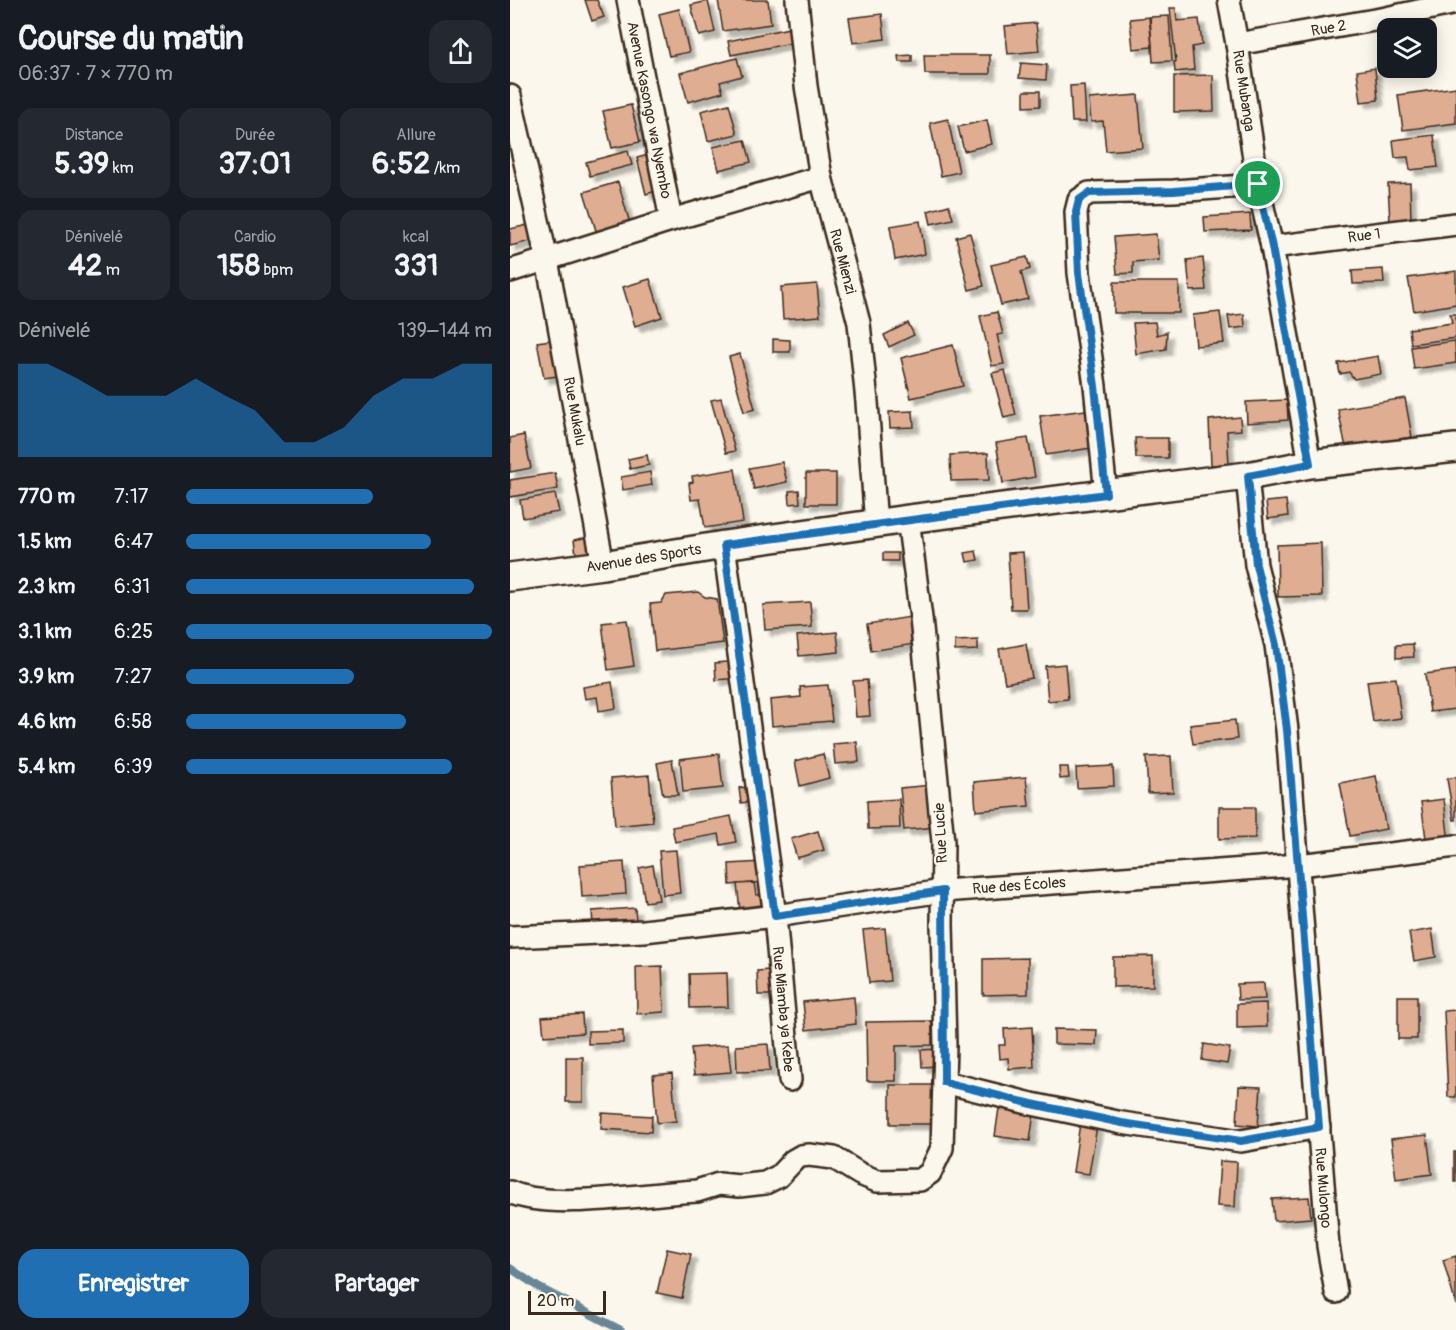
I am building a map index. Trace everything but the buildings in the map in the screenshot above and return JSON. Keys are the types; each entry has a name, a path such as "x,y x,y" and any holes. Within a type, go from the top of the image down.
{"street":[{"name":"Avenue Kasongo wa Nyembo","path":"628,0 671,220"},
{"name":"Rue Mienzi","path":"797,0 806,86 821,177 859,323 876,525"},
{"name":"Rue Mubanga","path":"1229,0 1258,184 1272,247 1310,464"},
{"name":"Rue 2","path":"1237,44 1386,18 1456,3"},
{"name":"Rue Mukalu","path":"510,96 547,260 603,565"},
{"path":"510,271 671,220 821,177"},
{"path":"1106,494 1095,386 1079,273 1076,212 1079,200 1089,193 1174,191 1258,184"},
{"name":"Rue 1","path":"1272,247 1456,224"},
{"name":"Avenue des Sports","path":"510,577 908,519 1248,476 1310,464 1456,448"},
{"name":"Rue Mulongo","path":"1248,476 1256,565 1276,645 1287,730 1328,1246 1336,1292"},
{"name":"Rue Lucie","path":"510,1192 526,1197 557,1200 697,1191 719,1184 739,1186 765,1184 779,1176 794,1160 808,1155 834,1158 860,1174 877,1181 920,1180 930,1173 942,1148 943,842 934,739 908,519"},
{"name":"Rue Miamba ya Kebe","path":"724,545 775,916 790,1080"},
{"name":"Rue des Écoles","path":"510,937 644,931 775,916 943,891 1299,865 1456,846"},
{"path":"944,1082 1122,1123 1241,1141 1319,1127"}],"waterway":[{"path":"510,1268 538,1287 621,1330"}],"route":[{"path":"1258,184 1272,247 1310,464 1248,476 1256,565 1276,645 1287,730 1319,1127 1241,1141 1122,1123 944,1082 943,891 775,916 724,545 1106,494 1095,386 1079,273 1076,212 1079,200 1089,193 1174,191 1258,184"}]}
